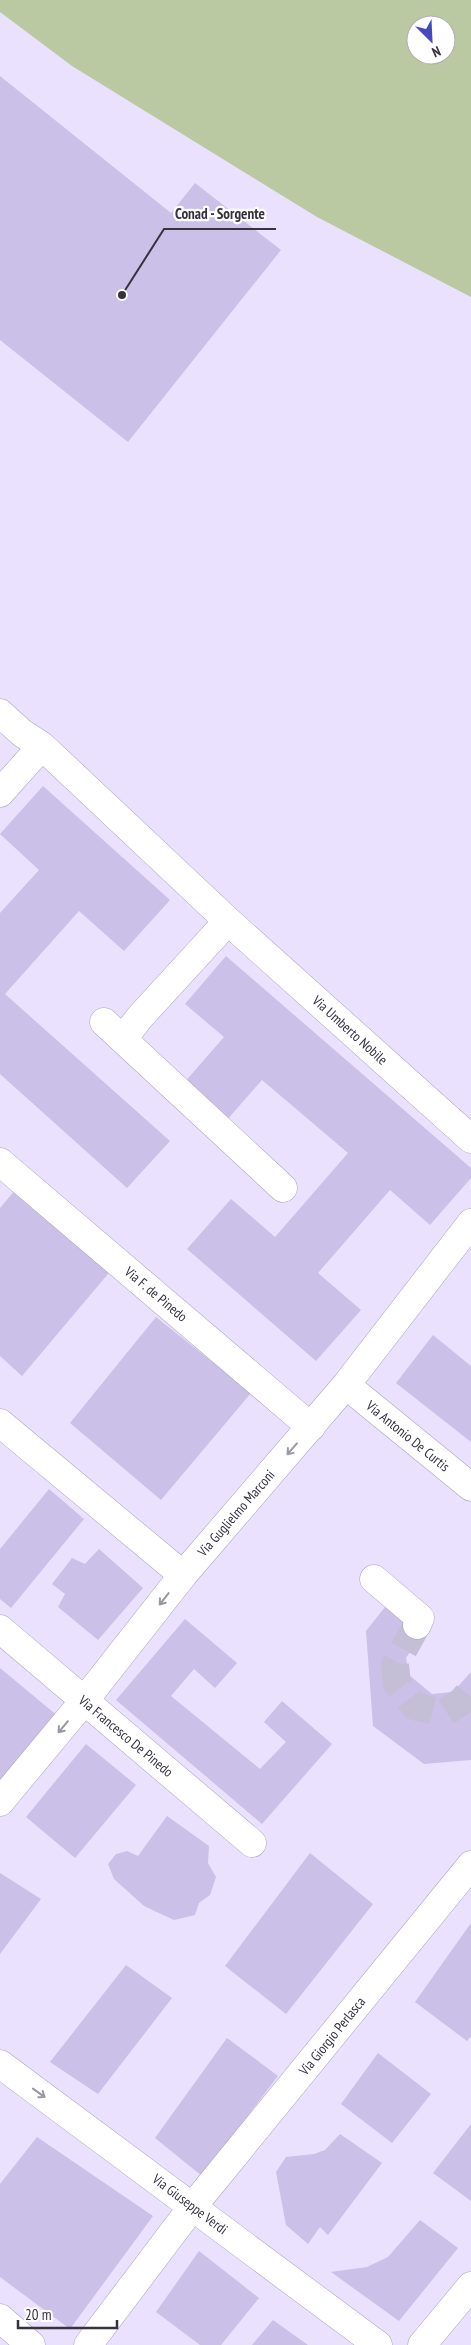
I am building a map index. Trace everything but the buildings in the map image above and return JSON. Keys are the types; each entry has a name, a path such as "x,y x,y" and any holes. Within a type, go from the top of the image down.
{"street":[{"name":"Via Umberto Nobile","path":"0,713 22,733 42,746 228,921 471,1140"},
{"path":"0,793 42,746"},
{"path":"228,921 140,1017 113,1030 283,1188"},
{"name":"Via F. de Pinedo","path":"0,1162 311,1427"},
{"name":"Via Guglielmo Marconi","path":"0,1802 84,1701 183,1575 346,1385 471,1223"},
{"name":"Via Antonio De Curtis","path":"346,1385 471,1487"},
{"path":"0,1423 183,1575"},
{"path":"374,1580 420,1618 418,1626"},
{"name":"Via Francesco De Pinedo","path":"0,1630 252,1843"},
{"name":"Via Giorgio Perlasca","path":"88,2345 193,2206 471,1865"},
{"name":"Via Giuseppe Verdi","path":"0,2064 378,2345"},
{"path":"422,2345 471,2286"},
{"path":"0,2318 31,2345"}],"green space":[{"path":"0,0 471,0 471,297 317,217 72,66 0,12"}],"tunnel":[{"path":"417,1625 395,1665 397,1684 414,1706 444,1713 462,1701 471,1690"}],"place":[{"name":"Conad - Sorgente","path":"122,295"}]}
